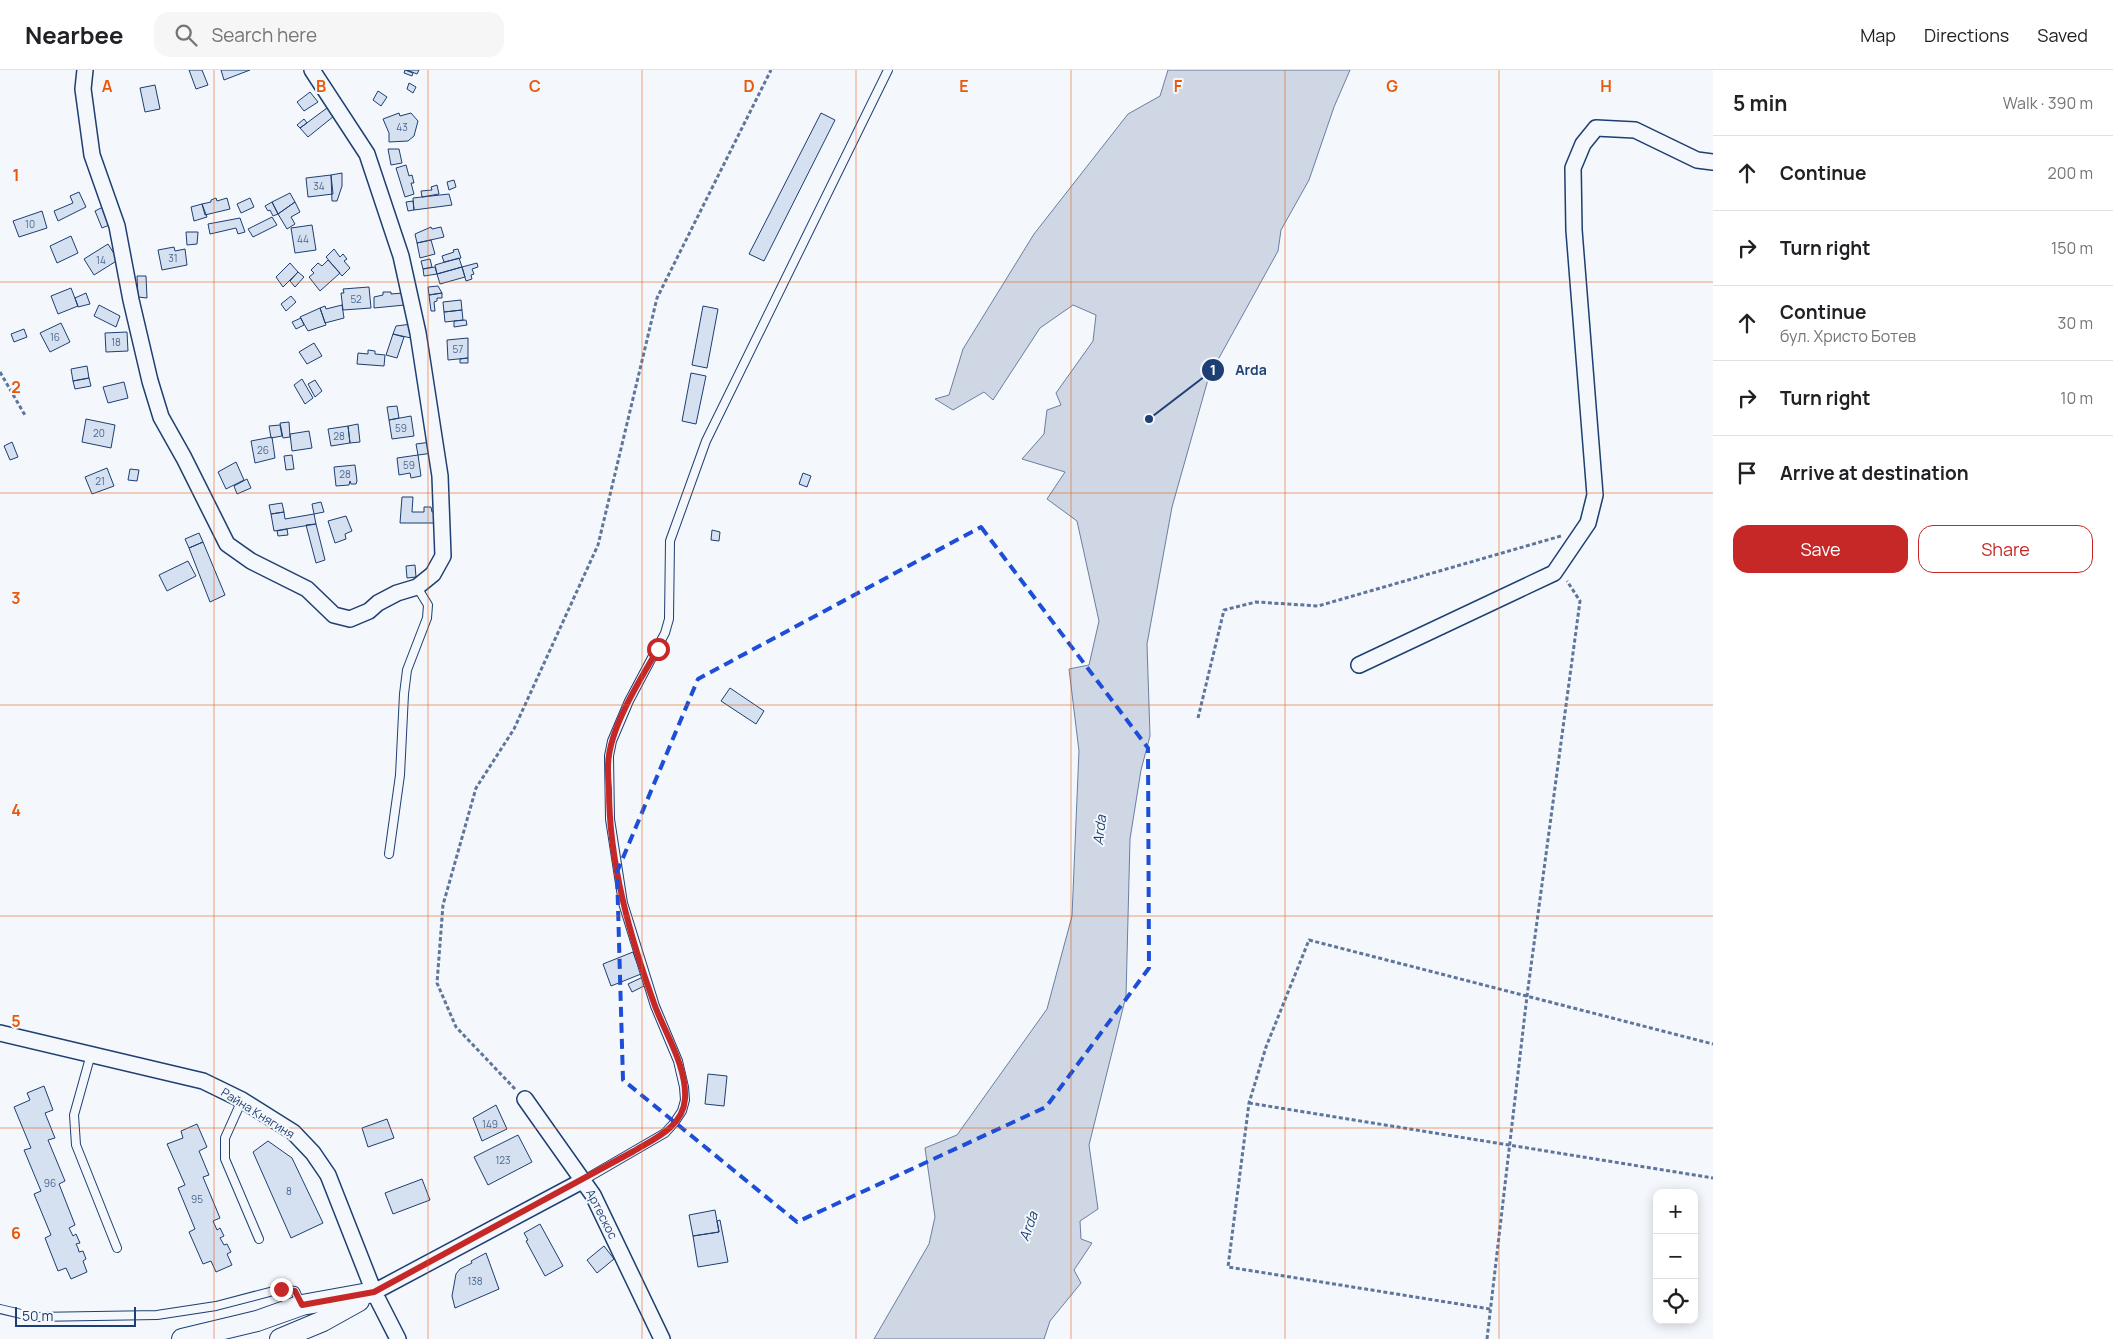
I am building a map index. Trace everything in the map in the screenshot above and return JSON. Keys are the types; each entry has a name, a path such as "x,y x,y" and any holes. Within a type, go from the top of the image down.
{"main road":[{"path":"182,1339 249,1323 302,1305 374,1292"},
{"path":"280,1339 323,1321 374,1292"}],"street":[{"path":"85,70 83,89 92,155 117,226 130,300 161,417 184,458 227,544 251,561 307,589 334,615 350,619 369,611 378,603 397,593 417,587 433,574 443,556 440,476 418,333 401,256 366,154 312,70"},
{"path":"1359,665 1554,573 1588,523 1595,495 1574,230 1573,168 1583,144 1596,128 1635,130 1697,160 1713,162"},
{"name":"Райна Княгиня","path":"0,1033 203,1081 242,1100 293,1132 318,1160 328,1175 374,1292 398,1339"},
{"name":"Артескос","path":"524,1099 593,1195 662,1339"},
{"path":"374,1292 584,1180"}],"lane":[{"path":"584,1180 665,1132 682,1111 685,1100 678,1061 655,1006 623,903 610,819 609,756 612,741 629,701 665,633 669,619 670,541 706,441 888,70"},
{"path":"389,854 400,775 404,694 408,670 427,618 428,606 417,587"},
{"path":"91,1054 74,1115 76,1145 117,1248"},
{"path":"242,1100 226,1138 225,1159 259,1239"},
{"path":"0,1309 34,1317 157,1315 199,1309 281,1289 295,1291 302,1305"}],"path":[{"path":"524,1099 456,1027 437,983 443,905 476,788 514,729 598,545 657,298 771,70"},
{"path":"0,372 26,417"},
{"path":"1198,718 1224,610 1256,602 1318,606 1584,529"},
{"path":"1487,1339 1527,996 1580,601 1566,579 1554,573"},
{"path":"1490,1309 1228,1266 1249,1103 1266,1047 1309,940 1713,1044"},
{"path":"1249,1103 1713,1178"}],"highlighted area":[{"path":"981,527 1148,748 1149,968 1046,1107 797,1222 623,1080 617,872 698,679"}],"water":[{"path":"1168,70 1350,70 1334,107 1309,180 1281,230 1278,251 1209,376 1172,507 1147,644 1150,736 1141,770 1130,839 1126,996 1089,1145 1098,1209 1080,1221 1081,1239 1092,1243 1074,1270 1081,1283 1050,1321 1044,1339 874,1339 929,1244 935,1217 925,1148 957,1135 1047,1009 1072,916 1079,751 1069,669 1089,665 1099,621 1077,521 1047,499 1065,472 1022,459 1044,434 1047,410 1061,405 1056,393 1093,341 1096,315 1073,305 1040,328 993,400 984,392 953,410 935,399 949,395 963,349 1034,234 1128,114 1160,96"}],"building":[{"path":"189,70 202,70 208,85 196,89"},
{"path":"221,70 250,70 224,80"},
{"path":"405,70 413,73 412,76 404,73"},
{"path":"407,70 419,70 417,74"},
{"path":"409,83 416,87 413,93 407,89"},
{"path":"155,85 160,109 145,112 140,88"},
{"path":"378,91 387,97 381,106 373,100"},
{"path":"310,92 318,102 304,111 297,102"},
{"path":"327,108 334,116 308,137 300,128"},
{"path":"399,113 400,116 411,113 418,121 414,136 408,141 389,142 389,133 383,119"},
{"path":"821,113 835,120 764,261 749,254"},
{"path":"304,119 307,123 300,128 297,125"},
{"path":"388,149 399,149 402,163 391,165"},
{"path":"406,165 409,176 412,175 414,183 411,183 414,194 405,197 396,168"},
{"path":"342,173 342,186 337,201 332,201 331,175"},
{"path":"331,175 333,194 308,197 306,178"},
{"path":"454,180 456,187 449,190 447,182"},
{"path":"437,185 439,194 422,197 421,191 432,190 431,187"},
{"path":"79,192 86,207 58,221 54,211 73,203 70,196"},
{"path":"290,193 295,202 278,214 272,202"},
{"path":"449,194 452,205 414,210 413,198"},
{"path":"216,198 217,201 227,198 230,209 205,215 202,204 211,202 211,200"},
{"path":"250,198 254,207 241,213 237,204"},
{"path":"413,201 414,210 408,211 406,202"},
{"path":"272,202 278,214 273,216 265,206"},
{"path":"295,202 300,212 291,217 295,224 287,229 278,214"},
{"path":"202,204 207,217 194,221 191,207"},
{"path":"105,206 114,223 102,228 95,211"},
{"path":"42,211 47,228 19,237 13,221"},
{"path":"272,217 277,225 253,237 248,229"},
{"path":"240,218 245,232 238,234 236,228 210,234 208,224"},
{"path":"312,225 316,250 295,253 291,228"},
{"path":"431,227 432,229 441,227 444,237 417,243 415,234"},
{"path":"186,232 198,232 197,244 187,245"},
{"path":"71,236 78,253 57,263 50,246"},
{"path":"431,240 435,254 420,258 417,243"},
{"path":"108,244 118,260 94,275 84,259"},
{"path":"174,247 175,251 185,249 187,265 162,270 158,250"},
{"path":"334,249 340,257 343,254 347,259 344,261 350,268 342,276 326,257"},
{"path":"458,249 461,258 444,262 442,256"},
{"path":"459,258 462,267 437,274 435,265"},
{"path":"430,259 432,267 423,269 421,261"},
{"path":"328,260 340,273 320,291 309,277 314,273 311,270 318,263 322,266"},
{"path":"290,263 298,272 283,287 276,277"},
{"path":"477,263 478,267 472,269 474,274 471,275 472,279 466,281 462,267"},
{"path":"435,267 437,274 424,276 423,269"},
{"path":"462,267 465,277 440,284 437,274"},
{"path":"298,272 304,277 295,287 290,281"},
{"path":"137,276 146,276 147,298 138,297"},
{"path":"438,286 442,293 429,295 428,287"},
{"path":"369,287 371,308 343,310 341,293 344,293 343,289"},
{"path":"71,288 78,306 58,314 51,296"},
{"path":"383,292 391,292 391,294 403,293 405,305 374,308 374,297 383,295"},
{"path":"86,293 90,304 78,307 75,298"},
{"path":"442,293 442,298 437,298 437,301 434,302 435,311 431,311 429,295"},
{"path":"291,296 296,302 286,311 281,304"},
{"path":"461,300 462,310 444,312 443,302"},
{"path":"99,305 120,316 116,327 94,316"},
{"path":"342,305 344,318 325,323 320,308 325,306 326,309"},
{"path":"703,306 718,309 707,368 692,365"},
{"path":"320,308 326,325 308,331 300,317"},
{"path":"462,310 463,320 445,322 444,312"},
{"path":"301,318 304,325 296,329 292,322"},
{"path":"466,320 467,325 454,327 454,321"},
{"path":"61,323 70,342 50,352 40,333"},
{"path":"412,324 411,338 393,334 396,326"},
{"path":"24,329 27,337 14,342 11,334"},
{"path":"127,332 128,351 106,352 105,333"},
{"path":"393,334 404,337 397,358 386,355"},
{"path":"468,338 468,358 448,360 447,340"},
{"path":"314,343 322,356 307,364 299,352"},
{"path":"368,350 375,351 375,354 385,355 384,366 357,364 358,353 368,354"},
{"path":"468,358 468,363 460,363 460,359"},
{"path":"87,366 89,378 73,381 71,369"},
{"path":"691,373 706,376 696,424 682,421"},
{"path":"89,378 91,386 75,389 73,381"},
{"path":"302,379 313,398 305,404 294,385"},
{"path":"315,380 322,391 315,397 308,384"},
{"path":"124,382 128,398 108,403 103,387"},
{"path":"397,406 399,418 389,420 387,407"},
{"path":"411,416 414,436 392,439 389,420"},
{"path":"86,419 115,425 111,448 82,442"},
{"path":"289,422 290,437 283,438 280,423"},
{"path":"358,424 360,442 350,443 348,426"},
{"path":"280,425 282,436 271,438 269,426"},
{"path":"348,426 350,443 331,446 328,429"},
{"path":"309,431 312,448 292,451 290,434"},
{"path":"272,437 275,458 255,463 251,441"},
{"path":"12,442 18,457 10,460 4,446"},
{"path":"431,442 433,453 418,455 416,444"},
{"path":"292,455 294,469 286,470 284,456"},
{"path":"418,455 421,476 411,478 410,473 399,475 397,458"},
{"path":"236,462 244,480 226,489 218,472"},
{"path":"355,465 356,484 351,484 350,481 349,485 336,486 334,467"},
{"path":"107,468 114,486 92,494 85,477"},
{"path":"130,469 139,470 137,481 128,480"},
{"path":"803,473 811,476 807,487 799,484"},
{"path":"247,479 251,488 237,494 234,486"},
{"path":"402,497 413,497 412,512 424,512 424,507 431,507 432,512 437,511 436,523 400,523"},
{"path":"321,502 324,512 314,514 312,504"},
{"path":"282,503 284,512 271,514 269,505"},
{"path":"284,512 285,519 314,514 316,524 274,531 271,514"},
{"path":"346,516 352,531 345,534 346,539 335,543 328,521"},
{"path":"316,524 325,560 316,563 306,525"},
{"path":"287,529 288,535 278,536 277,531"},
{"path":"712,530 720,532 719,541 711,540"},
{"path":"199,533 203,542 189,548 185,539"},
{"path":"203,542 225,595 210,602 189,548"},
{"path":"188,561 196,576 167,591 159,575"},
{"path":"415,565 416,577 407,578 406,566"},
{"path":"730,688 764,711 756,724 721,701"},
{"path":"633,952 641,974 611,986 603,964"},
{"path":"643,977 646,985 632,992 628,984"},
{"path":"708,1074 727,1076 724,1106 705,1104"},
{"path":"44,1086 53,1110 45,1113 55,1138 48,1140 65,1181 59,1184 75,1225 69,1228 73,1236 76,1234 80,1243 76,1244 79,1252 83,1251 86,1259 83,1261 87,1272 71,1279 66,1268 58,1271 45,1238 51,1235 34,1194 41,1191 24,1150 31,1148 14,1107 30,1100 27,1093"},
{"path":"496,1105 507,1129 482,1141 473,1118"},
{"path":"387,1119 394,1138 368,1147 362,1128"},
{"path":"197,1124 207,1147 199,1151 209,1175 203,1177 220,1218 213,1221 217,1230 220,1228 224,1236 220,1238 224,1245 227,1244 231,1252 227,1254 232,1265 216,1272 211,1261 203,1264 189,1232 195,1229 178,1188 185,1185 167,1144 183,1138 181,1131"},
{"path":"518,1135 532,1162 488,1185 474,1157"},
{"path":"268,1141 292,1158 323,1223 291,1238 253,1152"},
{"path":"422,1179 430,1200 393,1214 385,1193"},
{"path":"715,1210 719,1232 693,1236 689,1215"},
{"path":"720,1220 728,1262 698,1267 693,1236 719,1232 717,1221"},
{"path":"540,1224 563,1266 545,1276 526,1241 528,1240 524,1233"},
{"path":"604,1246 614,1259 597,1273 587,1260"},
{"path":"486,1253 499,1289 455,1308 452,1296 456,1274 460,1269 472,1263 471,1261"}],"place":[{"name":"Arda","path":"1149,419"}],"route":[{"path":"281,1289 295,1291 302,1305 374,1292 584,1180 634,1151 665,1132 682,1111 685,1100 682,1075 672,1045 655,1006 623,903 610,819 609,756 612,741 629,701 658,649"}]}
